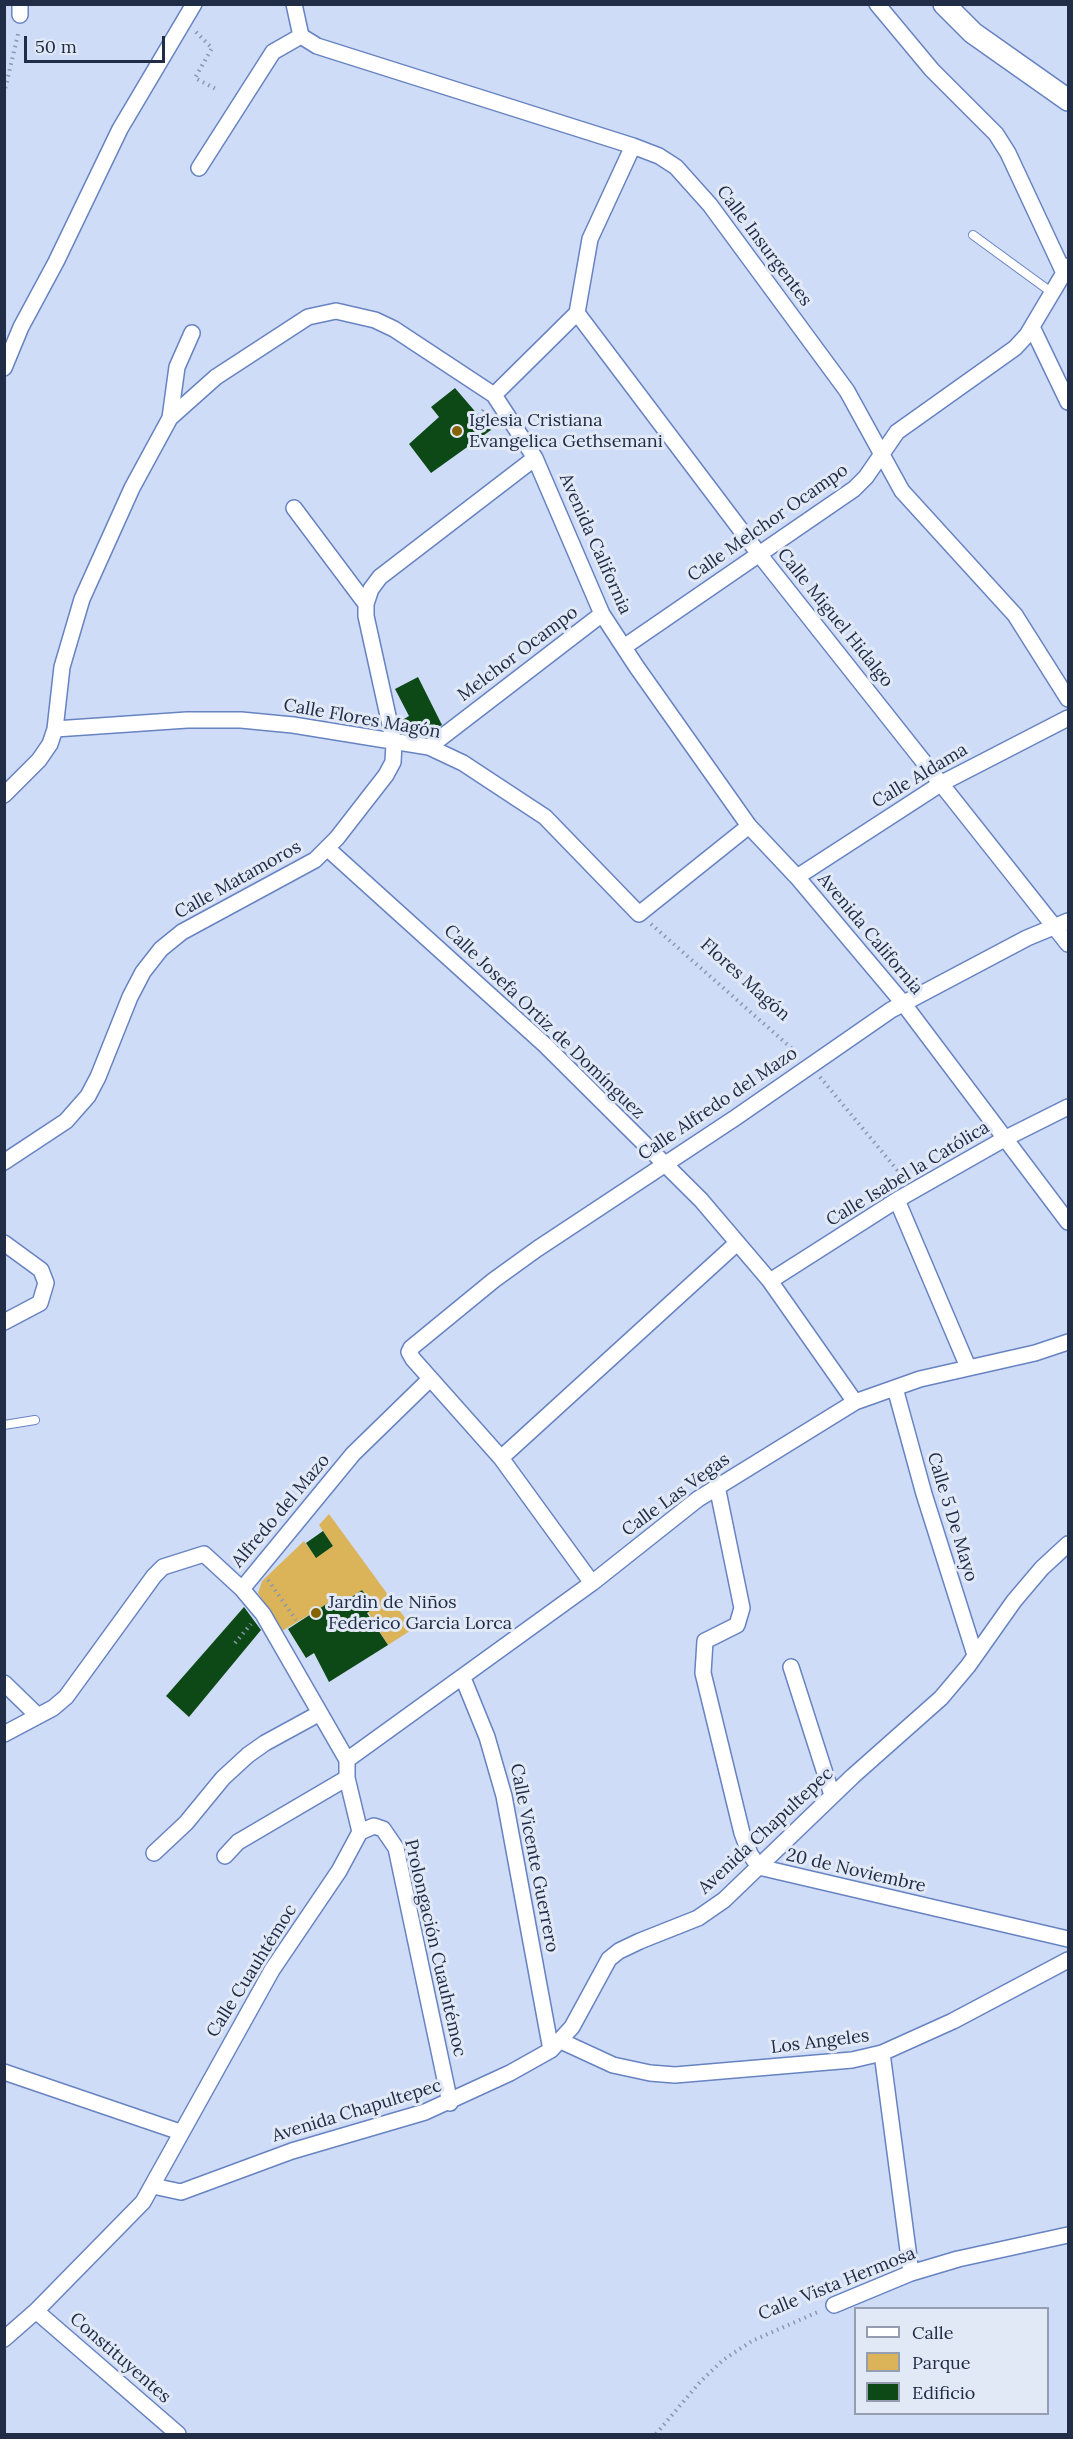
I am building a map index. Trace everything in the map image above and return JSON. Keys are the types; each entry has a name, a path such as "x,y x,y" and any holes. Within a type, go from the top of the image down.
{"main road":[{"path":"944,4 974,33 1068,100"}],"street":[{"path":"4,368 21,327 57,262 120,129 195,4"},
{"path":"199,168 273,52 301,36 294,4"},
{"path":"877,4 932,70 996,134 1008,153 1066,270"},
{"name":"Calle Insurgentes","path":"301,36 317,46 633,146 659,156 676,167 710,205 847,391 880,455 903,491 1015,615 1068,699"},
{"path":"494,396 578,313 590,238 633,146"},
{"name":"Calle Melchor Ocampo","path":"624,647 854,489 866,477 897,432 1015,348 1032,327 1066,270"},
{"name":"Avenida California","path":"4,795 39,760 50,744 55,729 62,667 82,598 132,488 170,418 216,377 308,316 322,312 375,320 394,329 494,396 535,458 602,614 624,647 749,826 796,877 903,1003 1068,1222"},
{"name":"Calle Miguel Hidalgo","path":"578,313 759,554 942,783 1062,924 1068,944"},
{"path":"1032,327 1068,402"},
{"path":"170,418 177,367 192,333"},
{"path":"366,604 371,590 380,577 535,458"},
{"path":"294,508 366,604"},
{"name":"Calle Matamoros","path":"4,1162 59,1126 77,1110 98,1077 129,996 143,972 162,949 183,932 315,860 328,849 386,775 393,762 394,742 366,604"},
{"name":"Melchor Ocampo","path":"429,747 602,614"},
{"name":"Calle Aldama","path":"796,877 942,783 1068,718"},
{"name":"Calle Flores Magón","path":"55,729 187,720 241,720 293,725 429,747 463,763 545,817 639,914"},
{"path":"639,914 749,826"},
{"name":"Calle Josefa Ortiz de Domínguez","path":"328,849 545,1045 663,1165 701,1200 770,1281 855,1402"},
{"name":"Calle Alfredo del Mazo","path":"430,1379 409,1352 413,1345 494,1280 903,1003 1027,938 1062,924"},
{"name":"Calle Isabel la Católica","path":"770,1281 914,1190 1006,1138 1068,1107"},
{"path":"897,1200 969,1367"},
{"path":"4,1243 41,1270 46,1283 40,1303 4,1322"},
{"path":"501,1458 737,1243"},
{"name":"Calle Las Vegas","path":"347,1760 592,1583 717,1486 855,1402 920,1379 1035,1353 1068,1342"},
{"path":"430,1379 501,1458 592,1583"},
{"name":"Alfredo del Mazo","path":"4,1734 38,1716 66,1697 154,1576 163,1567 204,1554 242,1589 353,1454 430,1379"},
{"name":"Calle 5 De Mayo","path":"895,1388 930,1515 975,1655"},
{"name":"20 de Noviembre","path":"717,1486 742,1608 737,1625 705,1641 703,1673 741,1833 750,1854 759,1867 1068,1939"},
{"name":"Avenida Chapultepec","path":"153,2186 181,2192 292,2151 450,2103 556,2045 572,2028 609,1959 640,1941 698,1918 724,1900 832,1795 941,1698 1042,1568 1068,1545"},
{"path":"242,1589 261,1611 347,1760 347,1778 360,1832"},
{"path":"792,1667 832,1795"},
{"name":"Calle Vicente Guerrero","path":"463,1678 487,1737 504,1796 556,2045"},
{"path":"4,1683 38,1716"},
{"path":"154,1853 186,1823 224,1778 248,1755 320,1713"},
{"path":"225,1856 238,1842 347,1778"},
{"name":"Prolongación Cuauhtémoc","path":"360,1832 374,1826 383,1828 396,1848 450,2103"},
{"name":"Calle Cuauhtémoc","path":"4,2339 36,2311 134,2212 153,2186 180,2132 272,1970 339,1871 360,1832"},
{"name":"Los Angeles","path":"556,2045 613,2065 650,2073 675,2075 840,2062 882,2054 953,2021 1068,1960"},
{"path":"882,2054 911,2273"},
{"path":"4,2073 180,2132"},
{"name":"Calle Vista Hermosa","path":"834,2304 911,2273 958,2259 1068,2235"},
{"name":"Constituyentes","path":"36,2311 178,2434"}],"lane":[{"path":"973,235 1052,292"},
{"path":"4,1425 35,1420"}],"path":[{"path":"4,94 20,10"},
{"path":"184,21 212,48 195,78 216,89"},
{"name":"Flores Magón","path":"639,914 699,964 810,1065 914,1190"},
{"path":"257,1568 296,1620"},
{"path":"235,1644 261,1611"},
{"name":"Calle Vista Hermosa","path":"656,2434 700,2382 723,2360 752,2341 834,2304"}],"green space":[{"path":"329,1514 413,1629 388,1645 368,1612 374,1608 362,1590 333,1609 327,1604 282,1631 258,1593 262,1581 304,1541 316,1557 333,1546 319,1525"}],"building":[{"name":"Iglesia Cristiana Evangelica Gethsemani","path":"455,388 491,430 431,473 409,444 439,417 431,407"},
{"path":"418,677 442,725 422,735 420,732 414,735 403,733 399,722 409,716 395,689"},
{"path":"323,1531 333,1546 316,1558 306,1543"},
{"path":"362,1590 374,1608 367,1613 388,1645 329,1682 314,1653 306,1658 288,1629 328,1603 332,1610"},
{"path":"244,1607 261,1630 189,1717 166,1696"}],"place":[{"name":"Iglesia Cristiana Evangelica Gethsemani","path":"457,431"},
{"name":"Jardin de Niños Federico Garcia Lorca","path":"316,1613"}]}
